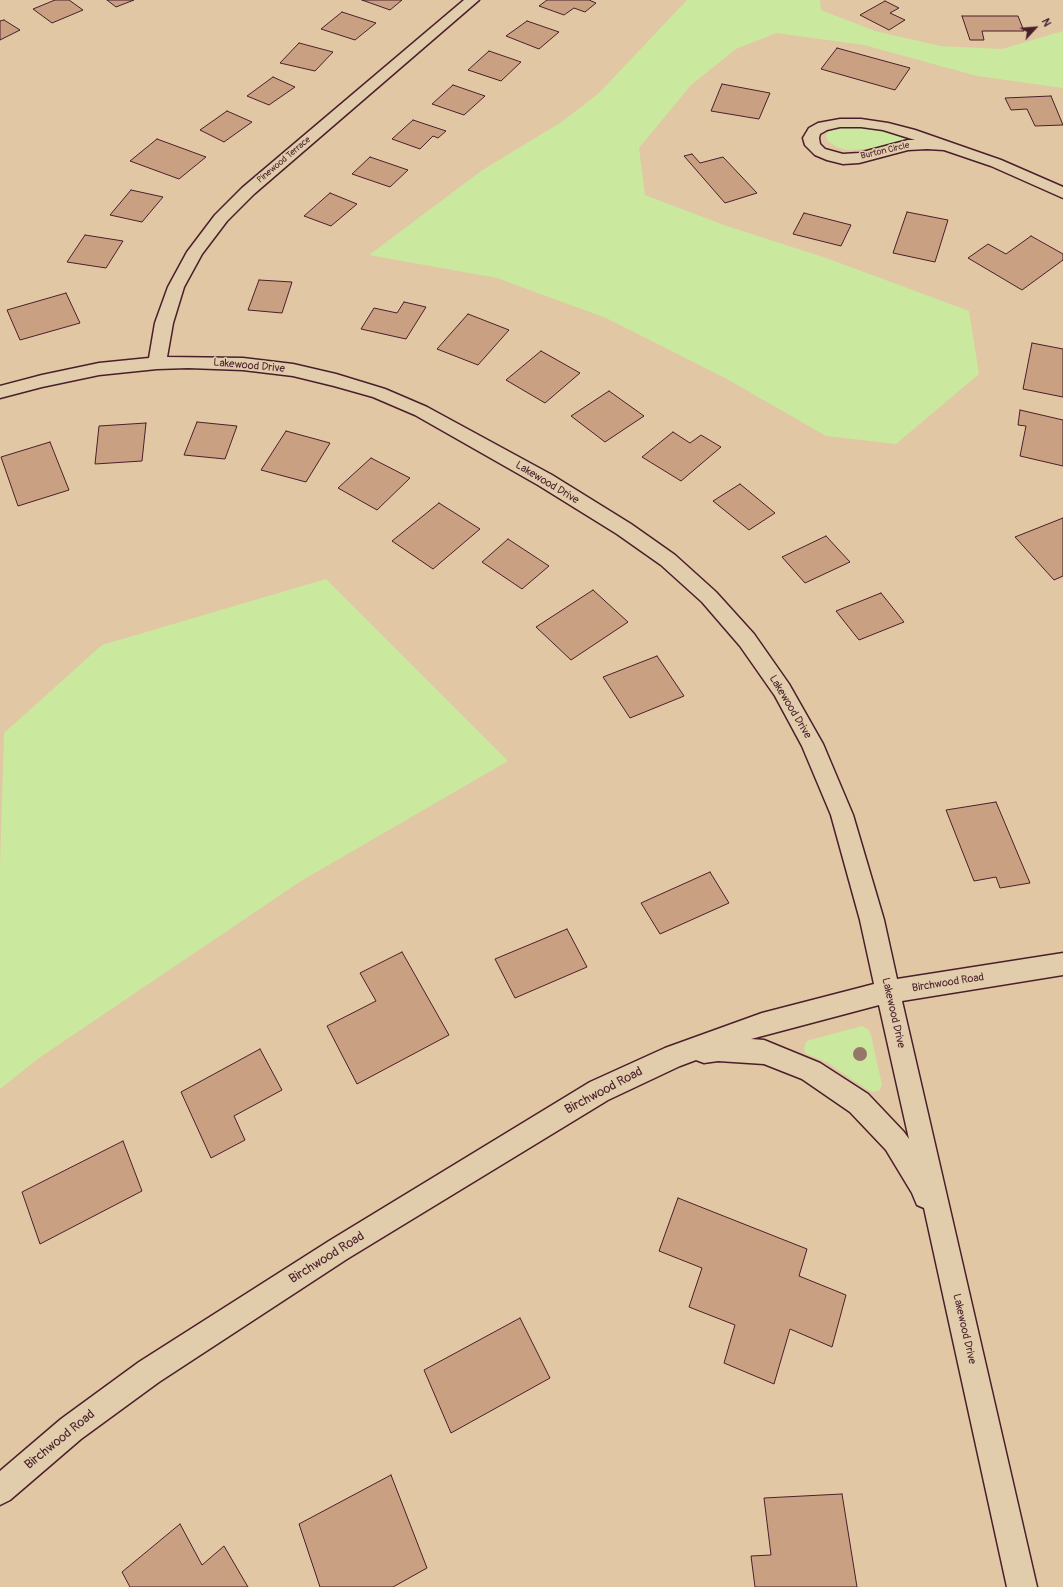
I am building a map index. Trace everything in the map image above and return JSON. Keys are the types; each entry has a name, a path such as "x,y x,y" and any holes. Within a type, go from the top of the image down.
{"street":[{"name":"Pinewood Terrace","path":"157,363 164,323 176,287 195,252 221,218 248,191 472,0"},
{"name":"Burton Circle","path":"946,146 927,144 908,145 859,158 843,159 832,157 820,152 812,145 811,138 814,131 822,126 840,123 861,123 910,133 996,164 1063,193"},
{"name":"Lakewood Drive","path":"0,392 42,381 99,369 157,363 188,362 242,364 286,370 336,380 379,393 421,411 545,480 624,529 668,560 709,597 747,640 782,690 812,744 842,815 872,920 1022,1587"},
{"name":"Birchwood Road","path":"0,1490 71,1429 149,1372 331,1254 599,1091 674,1056 762,1024 888,992 1063,964"},
{"name":"Birchwood Road","path":"674,1056 718,1049 764,1052 811,1071 859,1103 895,1141 921,1184 945,1246"}],"green space":[{"path":"687,0 820,0 821,10 875,31 940,46 1002,49 1063,31 1063,88 977,76 864,45 776,33 736,49 691,85 639,148 645,195 724,225 829,259 969,311 979,374 896,444 826,436 727,379 606,318 497,278 369,255 481,171 563,121 599,93"},
{"path":"857,126 889,131 908,137 909,139 876,148 848,150 836,147 828,141 826,136 828,132 836,128"},
{"path":"326,579 508,761 301,881 39,1058 0,1089 0,867 4,733 102,645"},
{"path":"862,1026 868,1029 871,1035 882,1085 880,1090 874,1092 868,1090 828,1063 805,1053 804,1049 806,1042 810,1040"}],"building":[{"path":"55,0 69,0 83,10 52,23 33,9"},
{"path":"107,0 134,0 116,7"},
{"path":"362,0 402,0 390,10"},
{"path":"547,0 589,0 596,3 585,12 574,8 564,15 539,6"},
{"path":"885,1 899,8 890,13 905,20 889,30 860,15"},
{"path":"342,12 376,23 355,40 321,29"},
{"path":"962,16 1018,16 1024,31 982,31 984,40 970,40"},
{"path":"4,20 20,30 0,40 0,21"},
{"path":"527,21 559,32 539,49 506,36"},
{"path":"299,43 333,52 315,71 280,63"},
{"path":"837,48 910,68 895,90 821,69"},
{"path":"489,51 521,62 501,81 468,70"},
{"path":"273,77 295,87 269,105 247,96"},
{"path":"722,84 770,93 759,119 711,111"},
{"path":"453,85 485,96 464,115 432,104"},
{"path":"1051,96 1063,125 1035,126 1027,109 1011,110 1005,98"},
{"path":"227,111 252,122 224,142 200,130"},
{"path":"413,120 446,131 438,138 433,136 420,149 392,139"},
{"path":"157,139 206,157 179,179 130,161"},
{"path":"692,154 700,163 723,157 757,193 725,203 684,156"},
{"path":"370,157 408,170 390,187 352,174"},
{"path":"131,190 163,197 142,222 110,215"},
{"path":"330,193 357,204 331,226 304,216"},
{"path":"907,212 948,220 935,262 893,253"},
{"path":"804,213 851,225 841,246 793,234"},
{"path":"85,235 123,241 106,268 67,262"},
{"path":"1031,236 1063,254 1063,260 1022,290 968,258 988,244 1006,254"},
{"path":"259,280 292,282 282,313 248,310"},
{"path":"66,293 80,323 20,340 7,310"},
{"path":"404,302 426,307 406,339 361,329 374,308 397,313"},
{"path":"468,314 509,330 478,365 437,349"},
{"path":"1032,343 1063,349 1063,397 1023,389"},
{"path":"541,351 580,373 545,403 506,380"},
{"path":"609,391 644,416 605,442 571,416"},
{"path":"1020,410 1063,420 1063,466 1020,456 1026,426 1018,425"},
{"path":"197,422 237,426 225,459 184,455"},
{"path":"146,423 142,461 95,464 99,426"},
{"path":"286,431 330,443 306,482 261,470"},
{"path":"673,432 690,443 701,435 721,447 681,481 642,457"},
{"path":"50,442 69,490 18,506 1,457"},
{"path":"371,458 410,478 377,510 338,488"},
{"path":"740,484 775,513 749,530 713,501"},
{"path":"439,503 480,529 433,569 392,541"},
{"path":"1063,518 1063,576 1054,580 1015,537"},
{"path":"826,536 850,562 805,583 782,557"},
{"path":"508,539 549,566 522,589 482,562"},
{"path":"593,590 628,622 571,660 536,627"},
{"path":"881,593 904,622 859,640 836,611"},
{"path":"657,656 684,696 630,718 603,677"},
{"path":"996,802 1030,883 1000,888 996,877 974,881 946,810"},
{"path":"710,872 729,903 660,934 641,903"},
{"path":"567,929 587,967 515,998 495,959"},
{"path":"402,952 449,1035 357,1084 327,1026 376,1001 360,973"},
{"path":"260,1049 282,1090 234,1116 245,1140 211,1158 181,1092"},
{"path":"123,1141 142,1191 40,1244 22,1192"},
{"path":"678,1198 807,1249 799,1276 846,1295 832,1347 790,1329 774,1384 724,1363 735,1325 689,1307 702,1268 659,1251"},
{"path":"520,1318 550,1378 451,1433 424,1370"},
{"path":"391,1475 427,1568 393,1587 320,1587 299,1524"},
{"path":"842,1494 857,1587 755,1587 751,1556 771,1555 764,1498"},
{"path":"180,1524 202,1565 224,1546 248,1587 130,1587 122,1572"}]}
